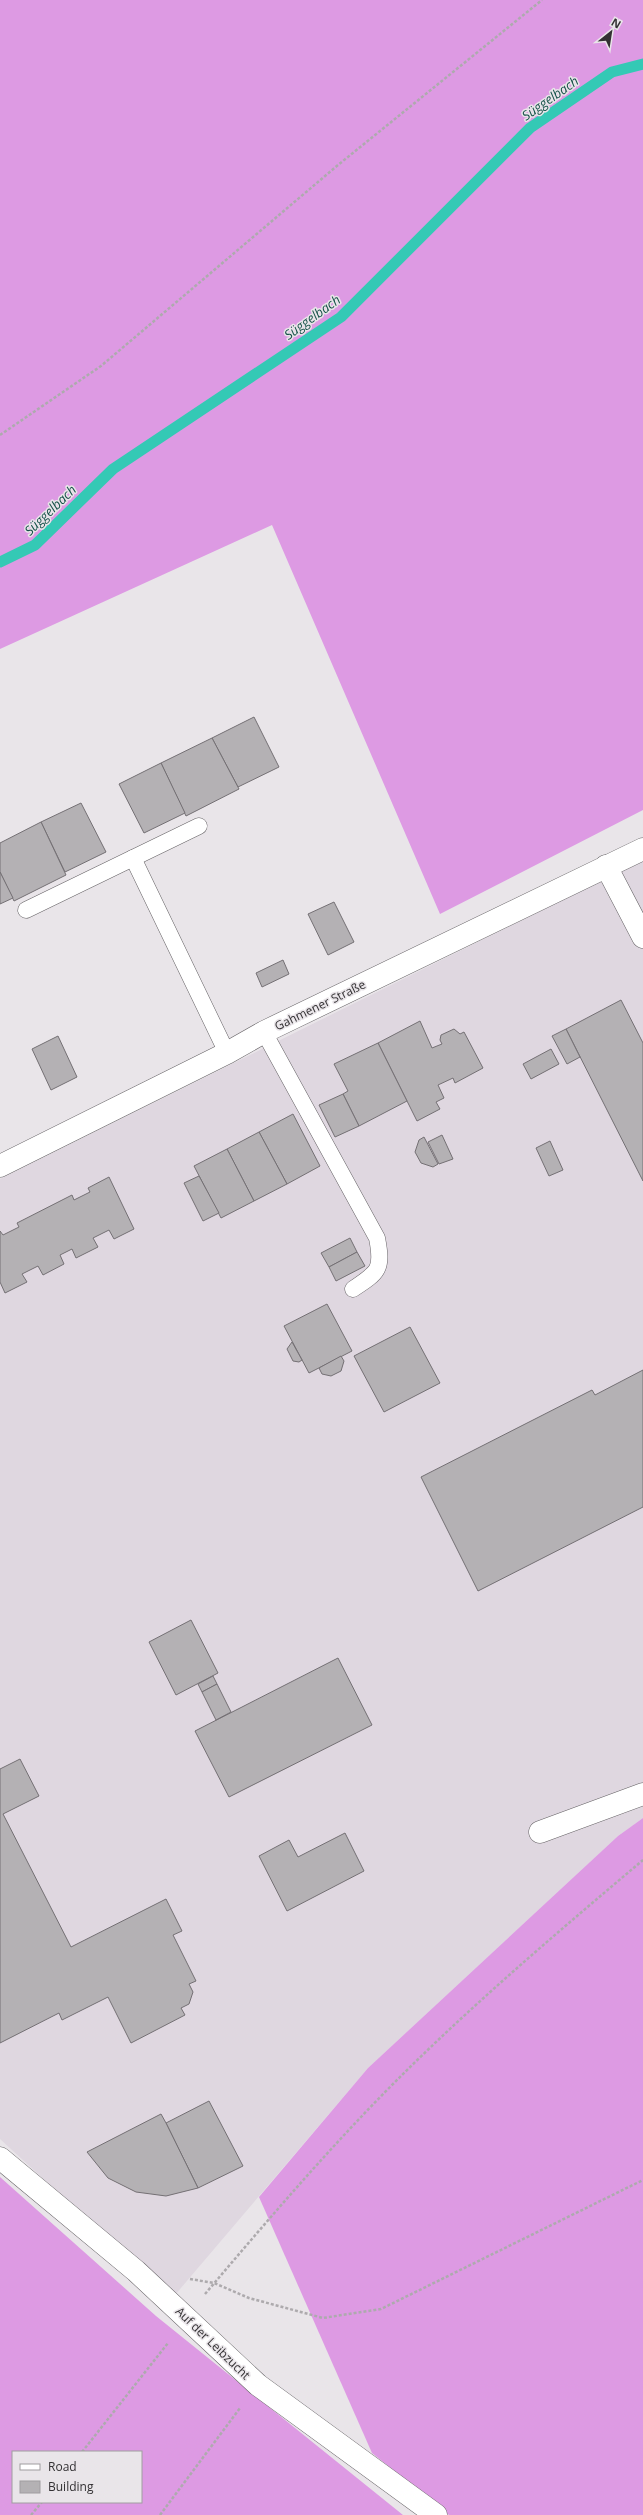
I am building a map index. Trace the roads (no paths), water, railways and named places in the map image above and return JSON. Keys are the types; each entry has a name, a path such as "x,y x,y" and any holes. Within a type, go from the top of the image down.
{"street":[{"name":"Gahmener Straße","path":"0,1166 227,1054 264,1032 643,849"},
{"path":"606,866 643,937"},
{"path":"540,1832 643,1794"},
{"name":"Auf der Leibzucht","path":"0,2158 136,2270 258,2385 436,2515"}],"lane":[{"path":"26,910 199,826"},
{"path":"133,858 227,1054"},
{"path":"264,1032 377,1238 381,1259 376,1274 353,1289"}],"waterway":[{"name":"Süggelbach","path":"0,562 35,545 113,469 341,317 530,128 612,72 643,64"}]}
